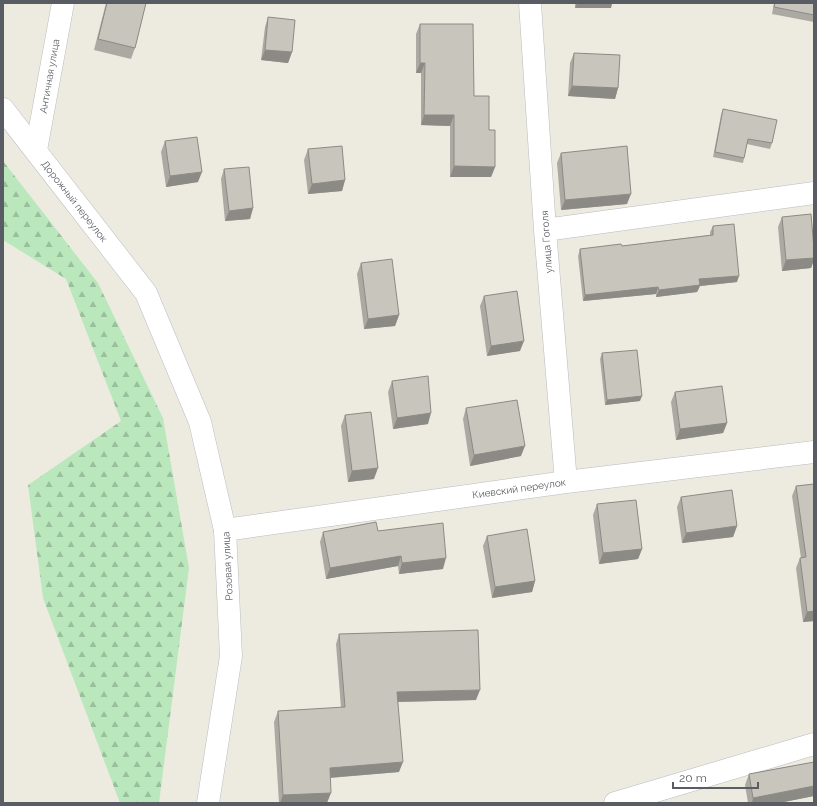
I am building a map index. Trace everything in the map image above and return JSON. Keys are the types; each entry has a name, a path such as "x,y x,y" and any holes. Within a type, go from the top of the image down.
{"street":[{"name":"Античная улица","path":"36,150 63,3"},
{"name":"улица Гоголя","path":"530,3 545,230 566,482"},
{"name":"Дорожный переулок","path":"3,109 146,293"},
{"path":"545,230 814,192"},
{"name":"Розовая улица","path":"146,293 200,422 226,530 231,656 208,803"},
{"name":"Киевский переулок","path":"226,530 566,482 814,452"},
{"path":"615,803 814,744"}],"green space":[{"path":"3,161 98,283 163,418 189,568 159,803 120,803 43,598 28,485 121,421 66,279 3,240"}],"building":[{"path":"107,3 146,3 135,48 98,39"},
{"path":"775,3 814,3 814,15 774,7"},
{"path":"268,17 295,20 292,52 265,50"},
{"path":"420,24 473,24 474,96 489,96 489,130 495,130 495,167 454,166 454,115 424,115 425,63 420,63"},
{"path":"574,53 620,55 618,88 572,86"},
{"path":"723,109 777,120 772,143 748,139 744,158 715,152"},
{"path":"197,137 202,172 170,176 165,141"},
{"path":"342,146 345,180 312,184 308,149"},
{"path":"627,146 631,194 565,200 561,153"},
{"path":"249,167 253,208 229,211 224,169"},
{"path":"811,214 814,258 786,260 782,217"},
{"path":"734,224 739,276 699,279 700,285 659,290 658,287 585,295 580,249 621,244 622,246 713,235 713,226"},
{"path":"392,259 399,315 368,319 361,263"},
{"path":"517,291 524,341 491,346 484,296"},
{"path":"637,350 642,396 607,400 602,353"},
{"path":"428,376 431,413 397,418 392,381"},
{"path":"722,386 727,423 680,429 675,392"},
{"path":"517,400 525,446 474,455 466,408"},
{"path":"371,412 378,468 352,471 345,415"},
{"path":"814,484 814,611 807,612 800,558 806,557 796,486"},
{"path":"732,490 737,526 686,533 681,497"},
{"path":"636,500 642,549 603,553 597,504"},
{"path":"376,522 378,531 443,523 446,558 402,563 401,556 330,568 323,532"},
{"path":"527,529 535,581 495,587 487,536"},
{"path":"478,630 480,690 397,692 403,762 330,768 331,793 283,795 278,711 345,707 339,634"},
{"path":"814,762 814,786 753,798 749,774"}]}
